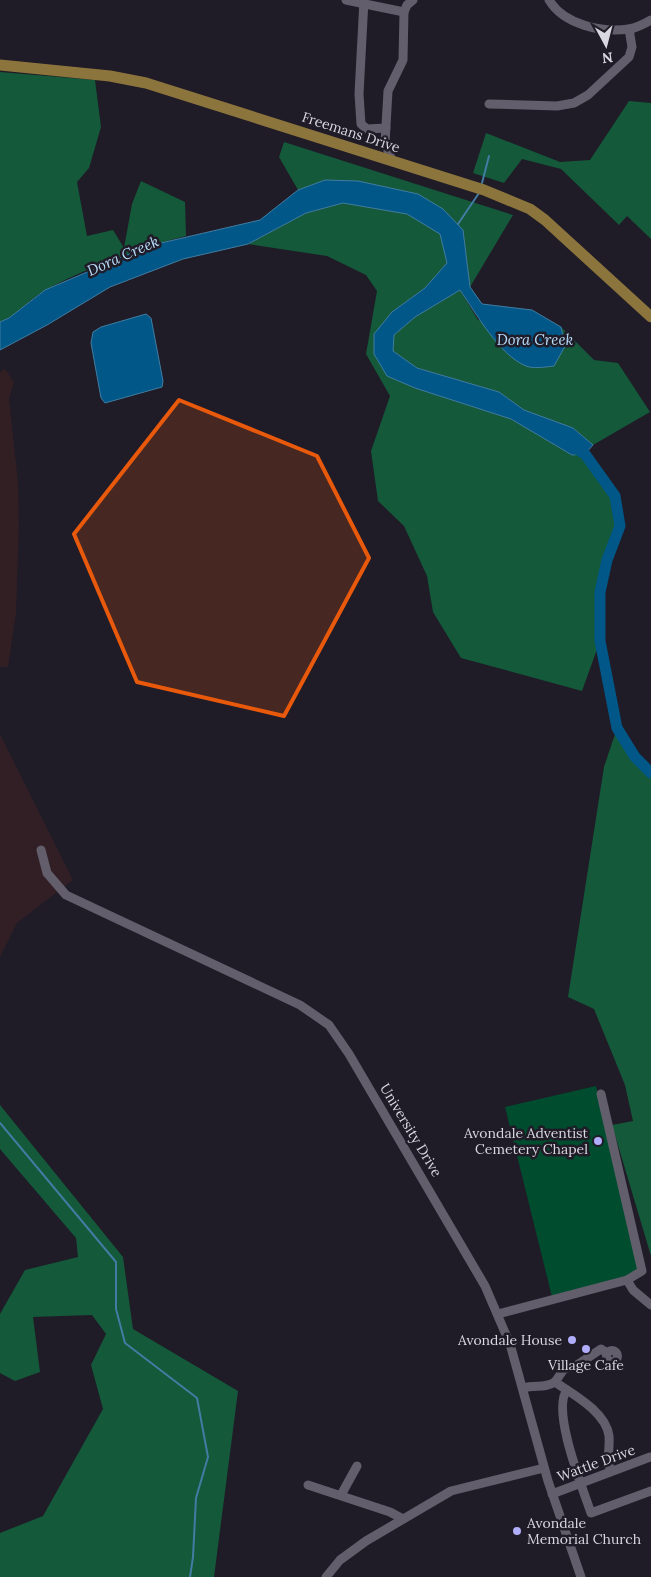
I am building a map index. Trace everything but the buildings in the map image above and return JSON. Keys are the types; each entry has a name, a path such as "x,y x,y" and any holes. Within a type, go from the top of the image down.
{"main road":[{"name":"Freemans Drive","path":"0,65 110,76 146,83 484,190 538,214 651,317"}],"street":[{"path":"346,0 404,12"},
{"path":"392,161 385,143 388,91 403,60 404,12 407,5 413,0"},
{"path":"549,0 560,14 589,27 629,29 651,20"},
{"path":"364,3 359,94 360,124 367,129 386,128"},
{"path":"490,104 557,106 581,100 629,57 632,48 629,29"},
{"path":"367,153 381,148 385,143"},
{"name":"University Drive","path":"40,850 47,873 56,886 66,894 300,1005 330,1025 386,1113 468,1254 498,1314 523,1388 552,1494 580,1577"},
{"path":"498,1314 626,1280 640,1274 643,1266 601,1094"},
{"path":"626,1280 633,1290 651,1305"},
{"path":"523,1388 530,1386 544,1387 555,1382 564,1369 577,1365 595,1351 601,1348 608,1352"},
{"path":"555,1382 597,1414 606,1426 609,1440 608,1464 611,1471"},
{"path":"567,1390 564,1396 562,1413 591,1512 651,1491"},
{"path":"651,1456 651,1465"},
{"name":"Wattle Drive","path":"552,1494 651,1456"},
{"path":"340,1495 357,1466"},
{"path":"326,1577 340,1560 353,1550 452,1491 544,1468"},
{"path":"308,1485 390,1512 403,1519"}],"highlighted area":[{"path":"179,400 317,456 369,558 284,716 137,682 74,534"}],"shaded area":[{"path":"5,369 14,382 9,399 18,482 19,524 16,613 8,667 0,667 0,372"},
{"path":"0,734 73,880 17,923 0,957"}],"green space":[{"path":"0,72 95,80 101,127 89,168 77,182 87,236 113,230 124,248 132,204 141,181 185,202 186,236 133,252 79,273 47,289 13,315 0,322"},
{"path":"629,101 651,103 651,239 627,216 619,225 561,169 522,159 504,183 473,173 486,133 560,162 590,160"},
{"path":"284,142 513,215 470,287 463,231 325,180 298,190 279,157"},
{"path":"343,203 408,214 441,234 447,263 425,288 392,312 374,354 388,376 415,388 511,419 572,455 585,454 615,496 620,526 607,560 600,592 600,641 582,691 461,658 433,612 427,576 404,526 378,501 371,451 390,396 366,354 377,291 366,275 327,256 248,244 306,213"},
{"path":"460,290 478,320 565,346 561,327 594,360 618,363 650,412 593,445 573,428 524,410 499,392 417,368 393,351 394,335 415,317"},
{"path":"617,728 635,757 651,773 651,1256 612,1125 633,1121 625,1085 594,1009 568,997 604,767"},
{"path":"596,1086 640,1266 639,1270 628,1277 552,1297 505,1107"},
{"path":"0,1105 123,1257 133,1329 238,1391 214,1577 0,1577 0,1533 43,1516 103,1409 91,1365 106,1334 92,1315 33,1317 40,1372 15,1381 0,1373 0,1314 25,1270 78,1257 76,1238 0,1149"}],"water":[{"name":"Dora Creek","path":"325,180 358,181 418,194 443,209 463,230 470,287 482,304 532,310 561,327 565,346 554,366 536,368 526,366 516,361 497,343 460,290 415,317 394,335 393,351 417,368 499,392 524,410 573,428 593,445 585,454 572,455 511,419 415,388 387,376 374,354 374,334 392,312 425,288 447,263 440,234 407,214 343,203 306,213 248,244 183,259 110,287 47,325 0,350 0,322 9,318 45,290 148,246 260,220 298,190"},
{"path":"146,314 151,318 163,381 162,387 105,403 101,398 91,343 93,332 101,327"}],"waterway":[{"path":"482,183 489,156"},
{"path":"458,224 479,193"},
{"name":"Dora Creek","path":"572,446 585,454 615,496 620,526 607,560 600,592 600,641 617,728 635,757 651,773"},
{"path":"0,1123 116,1262 116,1309 125,1343 197,1398 208,1457 196,1498 190,1577"}],"place":[{"name":"Avondale Adventist Cemetery Chapel","path":"598,1141"},
{"name":"Avondale House","path":"572,1340"},
{"name":"Village Cafe","path":"586,1349"},
{"name":"Avondale Memorial Church","path":"517,1531"}]}
